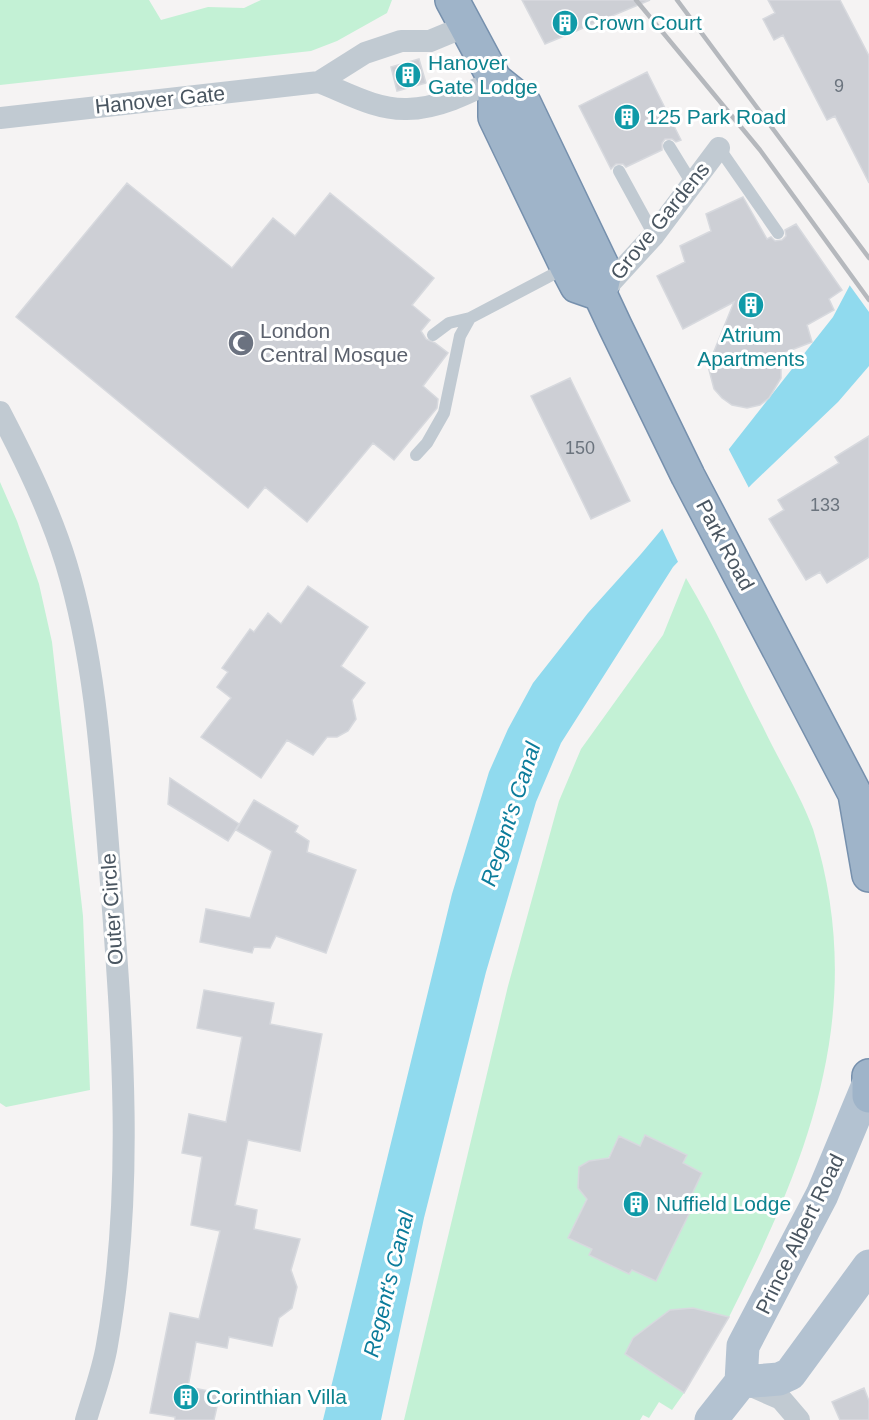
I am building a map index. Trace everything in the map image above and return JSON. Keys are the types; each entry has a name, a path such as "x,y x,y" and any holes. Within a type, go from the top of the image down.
{"highway":[{"name":"Park Road","path":"459,13 495,81 524,103 605,272 600,294 688,476 864,799 869,875"},
{"name":"Park Road","path":"495,81 495,117 567,267 577,286 600,294"}],"main road":[{"name":"Prince Albert Road","path":"741,1382 743,1346 822,1195 868,1086"},
{"path":"711,1420 741,1382 779,1379 789,1374 869,1266"}],"street":[{"name":"Hanover Gate","path":"0,118 319,82 365,53 401,40 430,41 459,13"},
{"name":"Hanover Gate","path":"319,82 369,103 408,109 457,98 495,81"},
{"name":"Grove Gardens","path":"600,294 654,235 719,148"},
{"name":"Outer Circle","path":"0,412 48,514 66,564 83,639 94,706 108,839 124,1128 119,1263 107,1348 86,1420"},
{"path":"741,1382 782,1399 799,1420"}],"lane":[{"path":"669,146 693,185"},
{"path":"719,148 778,233"},
{"path":"619,171 654,235"},
{"path":"433,335 449,323 470,318 567,267"},
{"path":"416,455 427,443 444,413 460,336 470,318"}],"green space":[{"path":"0,0 149,0 161,20 208,7 244,8 261,0 392,0 387,13 337,41 311,51 0,85"},
{"path":"0,482 17,521 39,584 52,642 83,916 90,1090 6,1107 0,1103"},
{"path":"686,578 796,790 813,829 829,895 835,959 832,1020 822,1080 806,1140 784,1199 729,1317 692,1310 670,1313 660,1319 626,1354 684,1393 672,1410 659,1402 649,1418 643,1415 640,1420 404,1420 508,986 559,801 581,749 663,635","holes":["619,1136 640,1146 645,1136 683,1163 702,1173 684,1211 689,1214 656,1281 632,1270 629,1274 590,1255 592,1249 568,1238 588,1196 578,1188 579,1168 593,1160 605,1165"]}],"water":[{"name":"Regent's Canal","path":"869,249 869,366 838,402 752,484 673,567 561,743 536,802 486,972 424,1218 381,1420 323,1420 452,894 489,772 508,729 533,683 588,613 729,449 833,317"}],"pier":[{"path":"869,246 869,312 848,283"},
{"path":"727,446 750,490 679,564 661,526"}],"building":[{"name":"Crown Court","path":"522,0 650,0 545,44"},
{"path":"768,0 840,0 869,56 869,183 835,116 827,120 783,35 774,40 763,19 775,13"},
{"name":"Hanover Gate Lodge","path":"419,59 426,83 397,91 391,67"},
{"name":"125 Park Road","path":"647,72 681,140 676,142 672,139 665,139 662,143 662,150 626,167 623,164 616,164 611,169 579,106"},
{"name":"London Central Mosque","path":"127,183 232,268 273,218 295,236 330,193 434,278 412,305 430,320 421,331 426,339 448,353 423,386 438,399 437,408 394,460 373,443 307,522 265,487 248,508 16,317"},
{"name":"Atrium Apartments","path":"743,197 767,239 771,237 775,241 782,240 786,236 785,230 796,224 842,290 829,299 834,310 807,325 812,342 781,354 781,378 769,398 760,405 747,408 732,405 722,398 714,389 708,366 734,302 683,329 657,276 685,262 680,246 711,231 706,214"},
{"path":"570,378 630,501 591,519 531,396"},
{"path":"869,436 869,557 827,583 820,572 806,580 769,519 784,510 778,500 839,463 835,457"},
{"path":"308,586 368,627 341,666 365,683 352,700 356,719 348,731 337,737 327,737 313,755 287,740 261,778 201,737 231,698 217,687 228,672 222,668 250,629 254,632 268,613 281,624"},
{"path":"170,778 239,824 228,841 168,804"},
{"path":"254,800 298,826 295,832 309,841 307,852 356,870 326,953 276,936 270,948 254,947 252,953 200,942 206,909 250,918 272,851 236,830"},
{"path":"204,990 274,1003 270,1024 322,1034 300,1151 248,1140 235,1205 257,1210 254,1229 300,1239 291,1270 297,1287 292,1308 279,1318 272,1346 229,1337 227,1348 196,1342 188,1387 220,1393 214,1420 175,1420 175,1417 150,1413 170,1313 199,1319 220,1231 191,1225 202,1157 182,1153 189,1114 226,1122 242,1037 197,1028"},
{"name":"Nuffield Lodge","path":"645,1135 687,1155 683,1163 702,1173 684,1211 689,1214 656,1281 632,1270 629,1274 589,1255 592,1249 568,1238 587,1199 578,1188 579,1167 589,1161 609,1158 619,1136 640,1146"},
{"path":"693,1308 729,1317 684,1393 625,1354 633,1338 670,1310"},
{"path":"864,1388 869,1401 869,1420 840,1420 832,1402"}],"railway":[{"path":"636,0 760,150 869,300"},
{"path":"677,0 869,258"}],"place":[{"name":"Crown Court","path":"565,23"},
{"name":"Hanover Gate Lodge","path":"408,75"},
{"name":"125 Park Road","path":"627,117"},
{"name":"Atrium Apartments","path":"751,305"},
{"name":"London Central Mosque","path":"241,343"},
{"name":"Nuffield Lodge","path":"636,1204"},
{"name":"Corinthian Villa","path":"186,1397"}]}
